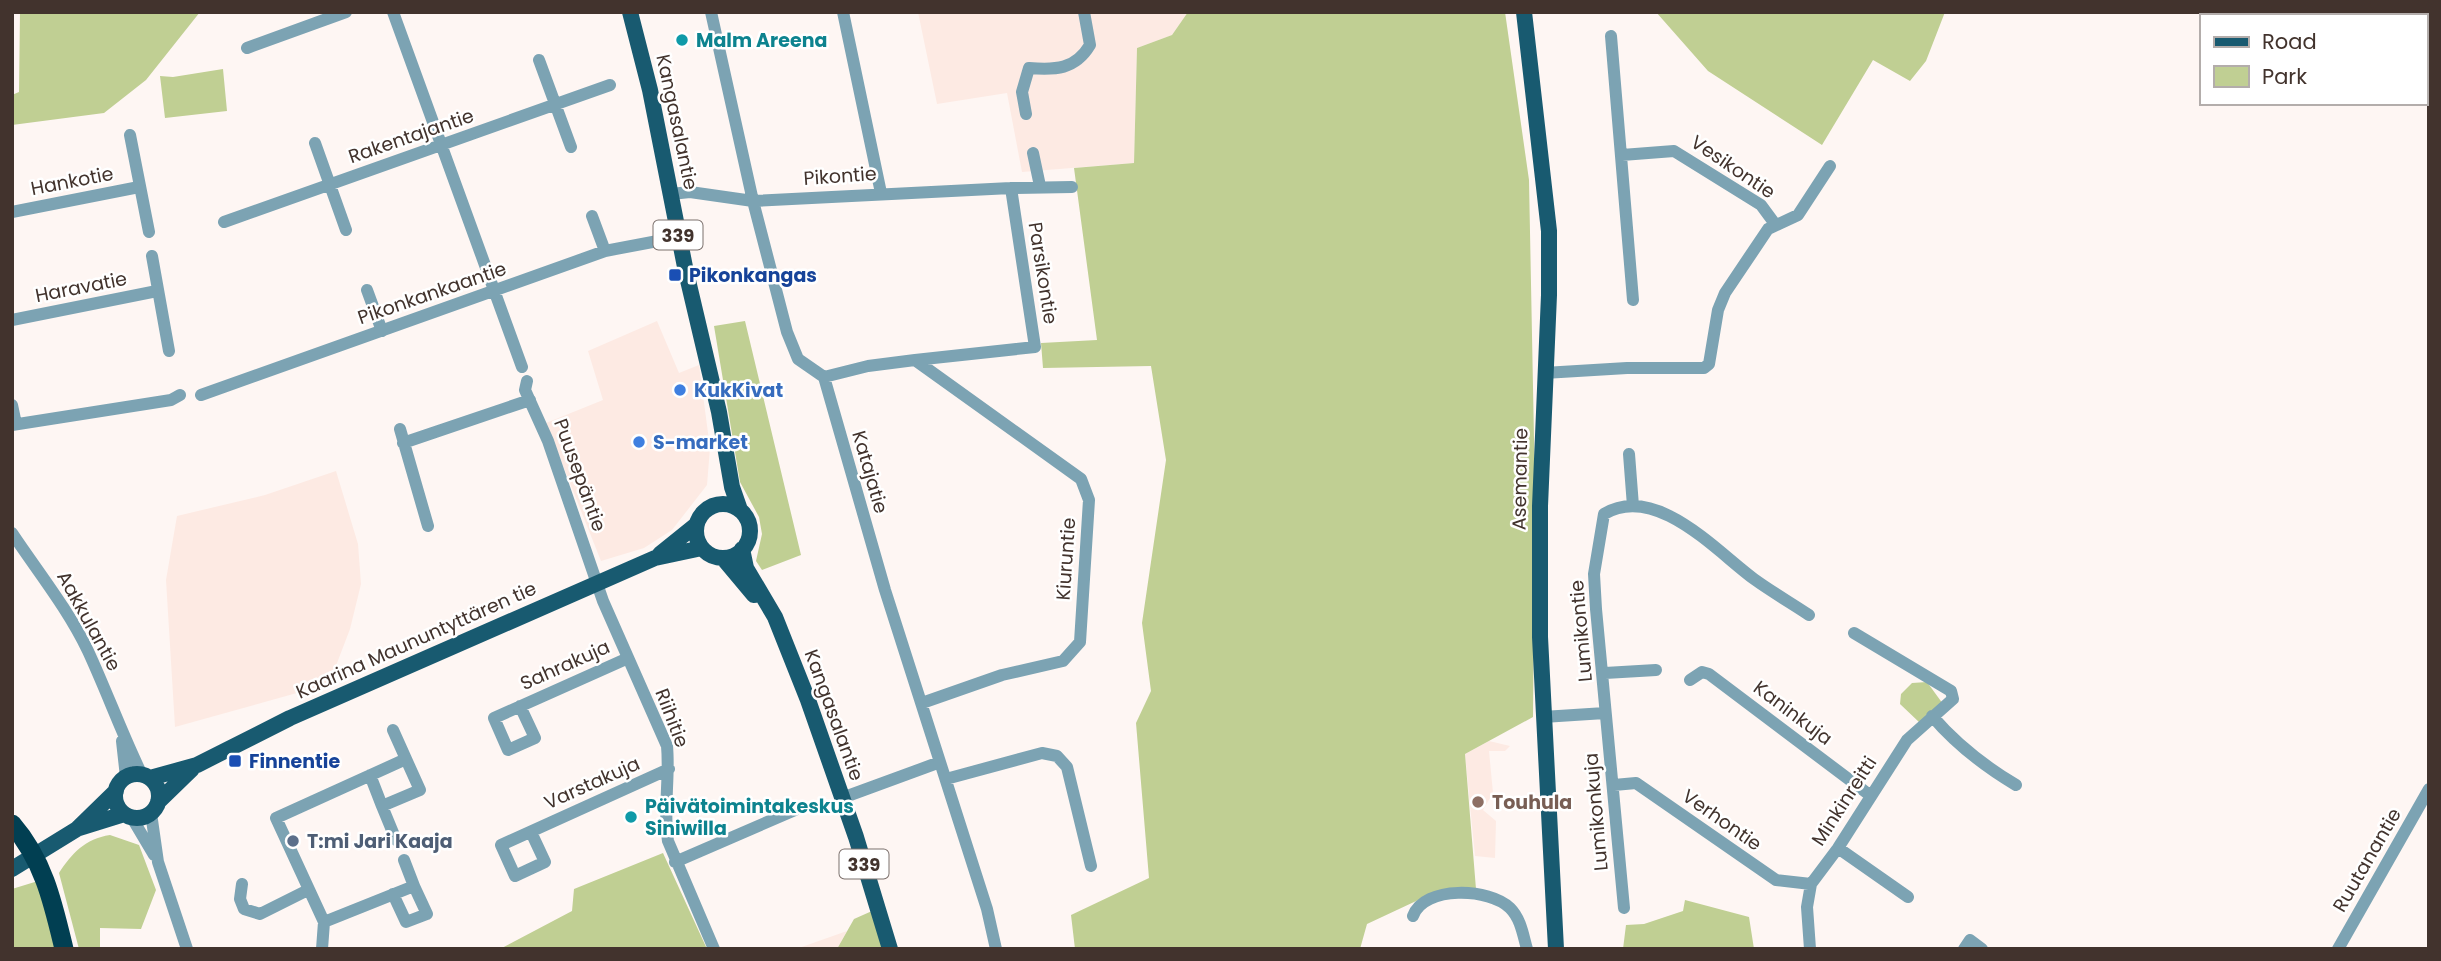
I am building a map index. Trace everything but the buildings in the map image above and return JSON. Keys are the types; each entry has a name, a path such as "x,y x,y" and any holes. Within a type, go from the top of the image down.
{"highway":[{"path":"12,824 45,873 64,949"}],"main road":[{"name":"Kangasalantie","path":"630,12 740,510"},
{"name":"Asemantie","path":"1524,12 1549,231 1540,506 1543,717 1556,949"},
{"name":"Kangasalantie","path":"715,505 724,446"},
{"path":"702,548 696,534 696,525 703,512 715,505 730,505 740,510"},
{"name":"339","path":"740,510 750,529 742,550"},
{"name":"Kaarina Maununtyttären tie","path":"655,558 696,525"},
{"name":"Kaarina Maununtyttären tie","path":"146,777 197,765 290,718 655,558 702,548"},
{"name":"339","path":"702,548 713,556 723,558"},
{"name":"Kangasalantie","path":"742,550 746,568 775,617 842,798 890,949"},
{"path":"723,558 742,550"},
{"name":"Kangasalantie","path":"723,558 775,617"},
{"name":"Kaarina Maununtyttären tie","path":"155,807 197,765"},
{"path":"12,869 77,829 116,791 125,777 146,777 158,789 155,807 77,829"},
{"path":"116,791 116,804 128,816"}],"street":[{"path":"247,48 345,12"},
{"path":"393,12 522,367"},
{"path":"710,12 753,201 790,341 798,359 824,377 868,366 915,360"},
{"path":"843,12 881,192"},
{"path":"1026,114 1022,92 1029,68 1062,70 1085,54 1090,45 1084,12"},
{"path":"1611,36 1633,300"},
{"path":"539,60 571,148"},
{"name":"Rakentajantie","path":"224,222 610,85"},
{"name":"Hankotie","path":"130,135 149,232"},
{"path":"315,143 346,230"},
{"name":"Vesikontie","path":"1622,155 1674,151 1761,205 1775,224"},
{"path":"1034,153 1040,186"},
{"path":"1544,373 1627,368 1704,368 1713,354 1718,310 1725,293 1775,224 1798,215 1830,166"},
{"name":"Hankotie","path":"12,212 139,187"},
{"path":"1011,188 1072,187"},
{"name":"Pikontie","path":"671,194 690,192 753,201 881,192 1011,188"},
{"name":"Parsikontie","path":"915,360 1035,347 1011,188"},
{"path":"593,216 605,251"},
{"name":"Pikonkankaantie","path":"201,395 605,251 679,237"},
{"name":"Haravatie","path":"152,256 169,352"},
{"path":"367,290 382,331"},
{"name":"Haravatie","path":"12,320 157,291"},
{"name":"Kiuruntie","path":"915,360 1081,480 1089,500 1080,642 1063,661 1002,675 922,703"},
{"name":"Katajatie","path":"824,377 877,566 988,909 996,949"},
{"name":"Puusepäntie","path":"527,382 525,390 548,441 598,583"},
{"path":"12,405 14,424 171,400 180,395"},
{"path":"403,443 530,400"},
{"path":"400,429 428,526"},
{"path":"1629,454 1633,506 1656,509 1677,521 1809,615"},
{"name":"Lumikontie","path":"1605,713 1605,673 1594,574 1604,514 1614,508 1633,506"},
{"name":"Aakkulantie","path":"12,533 87,649 122,734 146,777"},
{"name":"Riihitie","path":"598,583 626,659 667,747 669,769 665,824 675,862 714,949"},
{"name":"Minkinreitti","path":"1811,884 1838,848 1907,740 1953,699 1953,695 1854,633"},
{"name":"Sahrakuja","path":"520,706 626,659"},
{"path":"1605,673 1656,670"},
{"name":"Kaninkuja","path":"1690,680 1702,672 1709,674 1871,796"},
{"path":"1543,717 1605,713"},
{"name":"Lumikonkuja","path":"1605,713 1624,908"},
{"path":"1932,716 1948,735 1987,768 2016,785"},
{"path":"382,806 420,790 393,730"},
{"name":"Aakkulantie","path":"122,734 125,777"},
{"path":"946,779 1042,753 1057,756 1067,767 1091,866"},
{"path":"322,949 324,922 276,818 406,759"},
{"path":"842,798 940,762"},
{"name":"Varstakuja","path":"531,832 669,769"},
{"path":"370,775 396,840"},
{"name":"Verhontie","path":"1614,785 1636,783 1776,880 1811,884"},
{"name":"Ruutanantie","path":"2338,949 2429,789"},
{"path":"155,807 158,862"},
{"path":"675,862 795,810"},
{"path":"128,816 158,862 187,949"},
{"path":"1838,848 1908,897"},
{"path":"393,894 406,922 427,914 404,859"},
{"path":"242,884 240,899 244,909 260,914 308,890"},
{"path":"1810,949 1807,907 1811,884"},
{"path":"324,922 414,886"},
{"path":"1413,916 1416,908 1431,897 1465,893 1494,897 1514,913 1527,949"},
{"path":"1967,945 1982,949"}],"shaded area":[{"path":"918,12 1188,12 1172,35 1137,48 1134,163 1022,172 1007,93 937,104"},
{"path":"657,321 679,373 699,365 710,448 707,485 672,530 644,548 601,561 546,423 603,400 588,351"},
{"path":"336,471 358,544 361,584 350,629 329,684 175,727 166,580 177,516 265,495"},
{"name":"Touhula","path":"1489,741 1510,746 1505,751 1489,751 1493,793 1483,810 1496,821 1495,858 1475,856 1465,754"},
{"path":"847,931 837,949 796,949"}],"green space":[{"path":"20,12 200,12 146,80 104,113 12,125 12,95 19,92"},
{"path":"1188,12 1505,12 1529,180 1535,490 1533,717 1465,754 1476,889 1429,895 1367,924 1360,949 1075,949 1071,915 1149,878 1136,723 1151,691 1142,623 1166,460 1151,366 1043,368 1041,343 1097,340 1074,168 1134,163 1137,48 1172,35"},
{"path":"1656,12 1945,12 1926,61 1910,81 1873,60 1822,145 1708,71"},
{"path":"223,69 227,111 165,118 160,76 173,77"},
{"path":"745,321 801,555 762,570 756,561 762,534 759,517 740,482 714,326"},
{"path":"1927,682 1943,704 1920,723 1900,704 1901,694 1912,683"},
{"path":"110,835 139,845 156,890 141,929 100,928 100,949 79,949 59,873 80,848 93,840"},
{"path":"663,853 707,949 500,949 572,911 574,889"},
{"path":"38,881 55,949 12,949 12,889"},
{"path":"1685,900 1749,917 1754,949 1623,949 1626,925 1644,924 1683,911"},
{"path":"872,911 884,949 837,949 854,919"}],"place":[{"name":"Malm Areena","path":"682,40"},
{"name":"Pikonkangas","path":"675,275"},
{"name":"KukKivat","path":"680,390"},
{"name":"S-market","path":"639,442"},
{"name":"Finnentie","path":"235,761"},
{"name":"Touhula","path":"1478,802"},
{"name":"Päivätoimintakeskus Siniwilla","path":"631,817"},
{"name":"T:mi Jari Kaaja","path":"293,841"}]}
